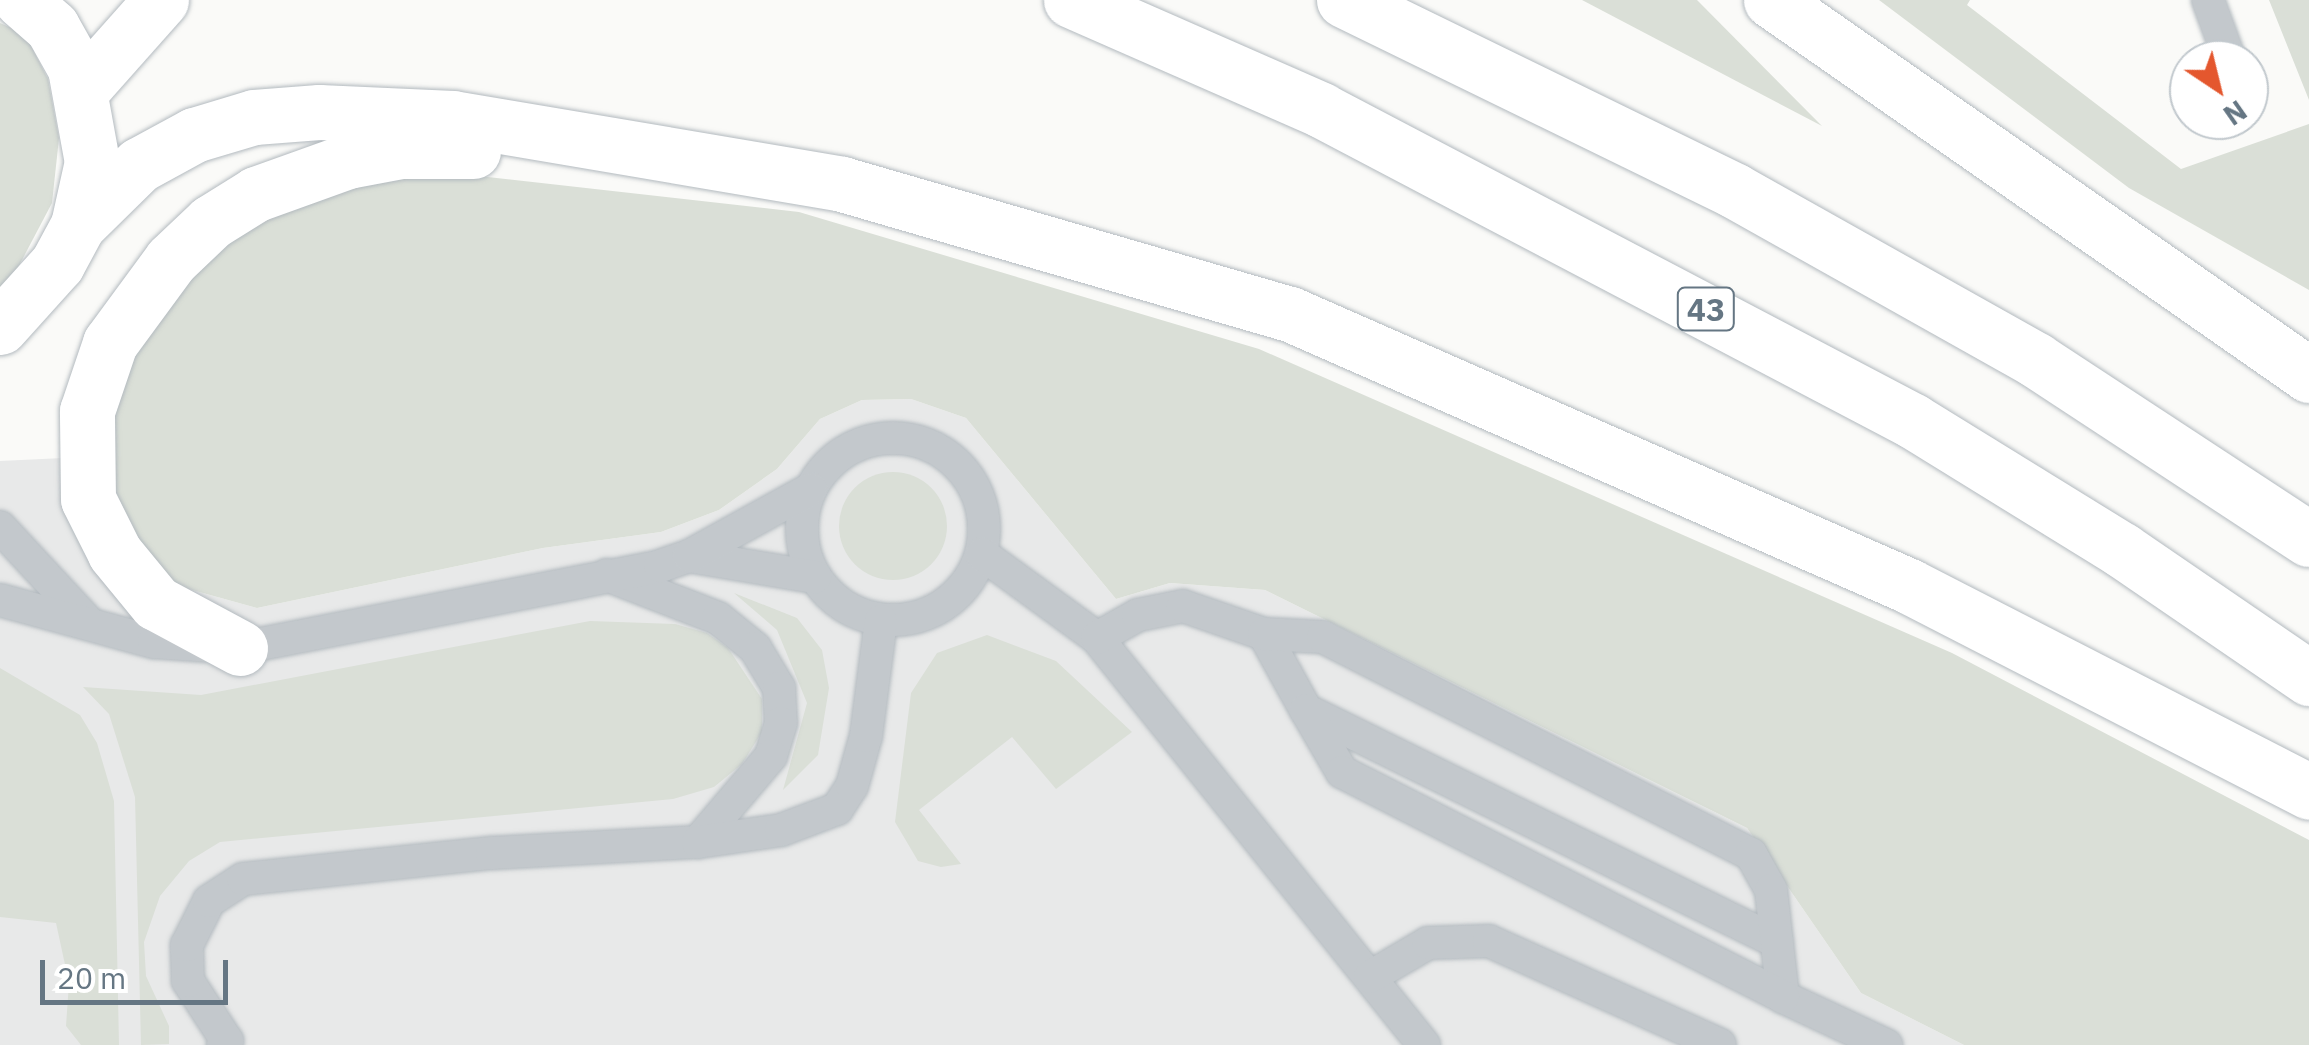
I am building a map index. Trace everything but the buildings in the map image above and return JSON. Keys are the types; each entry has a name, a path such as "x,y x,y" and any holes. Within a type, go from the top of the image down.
{"main road":[{"path":"21,0 52,27 82,89 92,162 78,226"},
{"path":"82,89 161,0"},
{"name":"43","path":"1070,0 1322,110 1913,421 2122,550 2309,678"},
{"path":"1344,0 1752,201 2036,360 2309,539"},
{"path":"1771,0 2309,375"},
{"path":"0,328 57,264 78,226 139,165 222,124 254,116 319,112 452,118 731,160 842,184 1290,314 1909,586 2309,792"},
{"path":"240,648 179,620 136,582 99,523 83,475 95,377 119,328 171,260 211,222 256,194 301,173 366,157 459,149 660,170 731,160"}],"lane":[{"path":"2208,0 2223,40"},
{"path":"0,600 154,642 240,648 690,556 811,490 852,447 881,438 939,450 963,469 978,494 985,523 982,554 954,598 907,620 881,621 832,598 814,578 802,519 811,490"},
{"path":"0,527 64,602 94,627"},
{"path":"982,554 1097,638 1424,1045"},
{"path":"690,556 814,578"},
{"path":"607,575 732,627 765,660 778,688 781,723 771,756 698,842"},
{"path":"1097,638 1138,616 1183,606 1264,634 1323,637 1751,854 1772,890 1784,997"},
{"path":"222,1045 228,1041 188,981 187,945 209,901 243,879 492,854 698,842 781,830 837,809 852,786 866,736 881,621"},
{"path":"1264,634 1342,772 1886,1045"},
{"path":"1306,710 1776,942"},
{"path":"1370,977 1428,943 1488,942 1720,1045"}],"shaded area":[{"path":"1582,0 1697,0 1822,126"},
{"path":"1879,0 1970,0 1967,5 2181,169 2309,124 2309,290 2129,188"},
{"path":"2269,0 2309,0 2309,100"},
{"path":"0,23 25,34 48,79 59,138 52,203 13,277 0,288"},
{"path":"443,172 799,212 1259,349 1952,653 2309,840 2309,1045 1964,1045 1861,993 1747,828 1265,590 1170,583 1116,599 966,418 911,399 862,400 820,419 777,469 719,510 661,532 543,548 257,608 174,585 141,551 108,479 113,417 134,357 170,293 248,225 348,183"},
{"path":"911,399 966,418 1116,599 1170,583 1265,590 1747,828 1861,993 1964,1045 0,1045 0,461 105,456 174,585 257,608 543,548 661,532 719,510 777,469 820,419 862,400"},
{"path":"893,472 914,476 931,488 943,505 947,526 943,547 931,564 914,576 893,580 872,576 855,564 843,547 839,526 843,505 855,488 872,476"},
{"path":"734,593 797,618 822,650 829,688 818,755 783,790 807,703 777,630"},
{"path":"590,621 675,624 707,633 728,648 762,699 762,732 742,764 714,787 673,799 220,842 189,861 160,896 144,942 146,976 169,1026 169,1044 141,1045 135,797 109,714 83,687 201,695"},
{"path":"987,635 1056,661 1132,732 1056,789 1012,737 919,810 961,864 941,867 918,861 895,822 911,693 937,653"},
{"path":"0,668 80,715 97,743 114,801 119,1045 81,1045 66,1026 69,983 56,923 0,917"}]}
